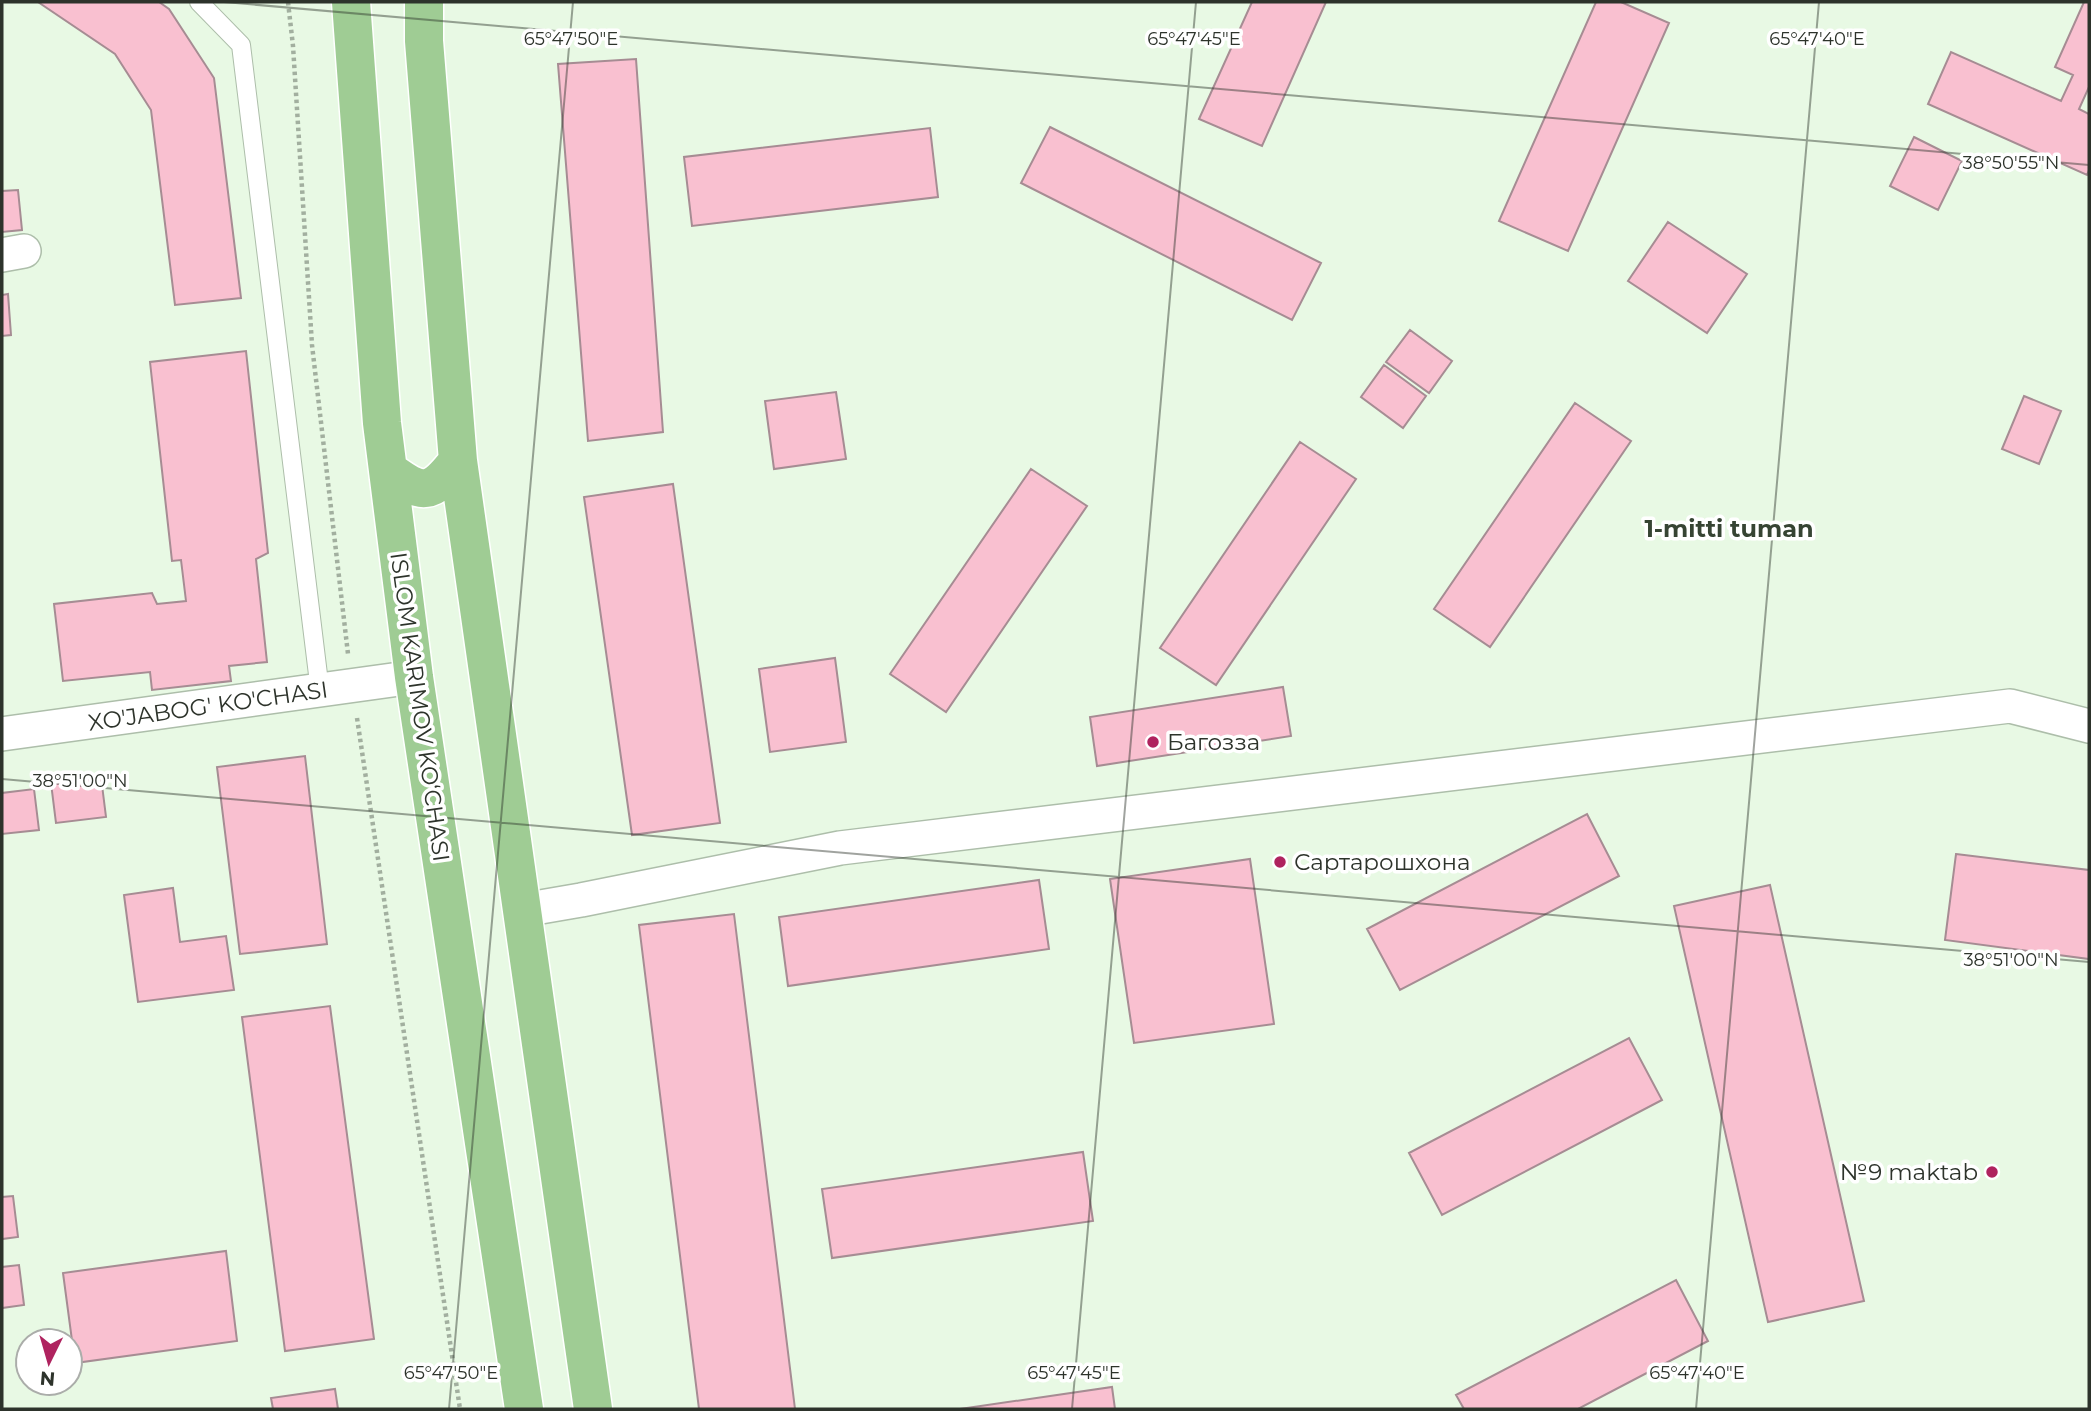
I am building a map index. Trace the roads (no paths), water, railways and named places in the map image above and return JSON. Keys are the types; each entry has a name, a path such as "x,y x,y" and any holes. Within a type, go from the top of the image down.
{"main road":[{"name":"ISLOM KARIMOV KO‘CHASI","path":"351,2 382,424 414,677 524,1409"},
{"path":"424,2 424,41 458,461 593,1409"},
{"path":"388,470 407,484 418,488 429,487 440,483 458,461"}],"street":[{"name":"XO'JABOG' KO'CHASI","path":"2,734 414,677"},
{"path":"523,910 840,848 2010,706 2089,726"}],"lane":[{"path":"199,2 241,45 320,691"}],"place":[{"name":"Багозза","path":"1153,742"},
{"name":"Сартарошхона","path":"1280,862"},
{"name":"№9 maktab","path":"1992,1172"}],"district":[{"name":"1-mitti tuman","path":"1729,529"}]}
